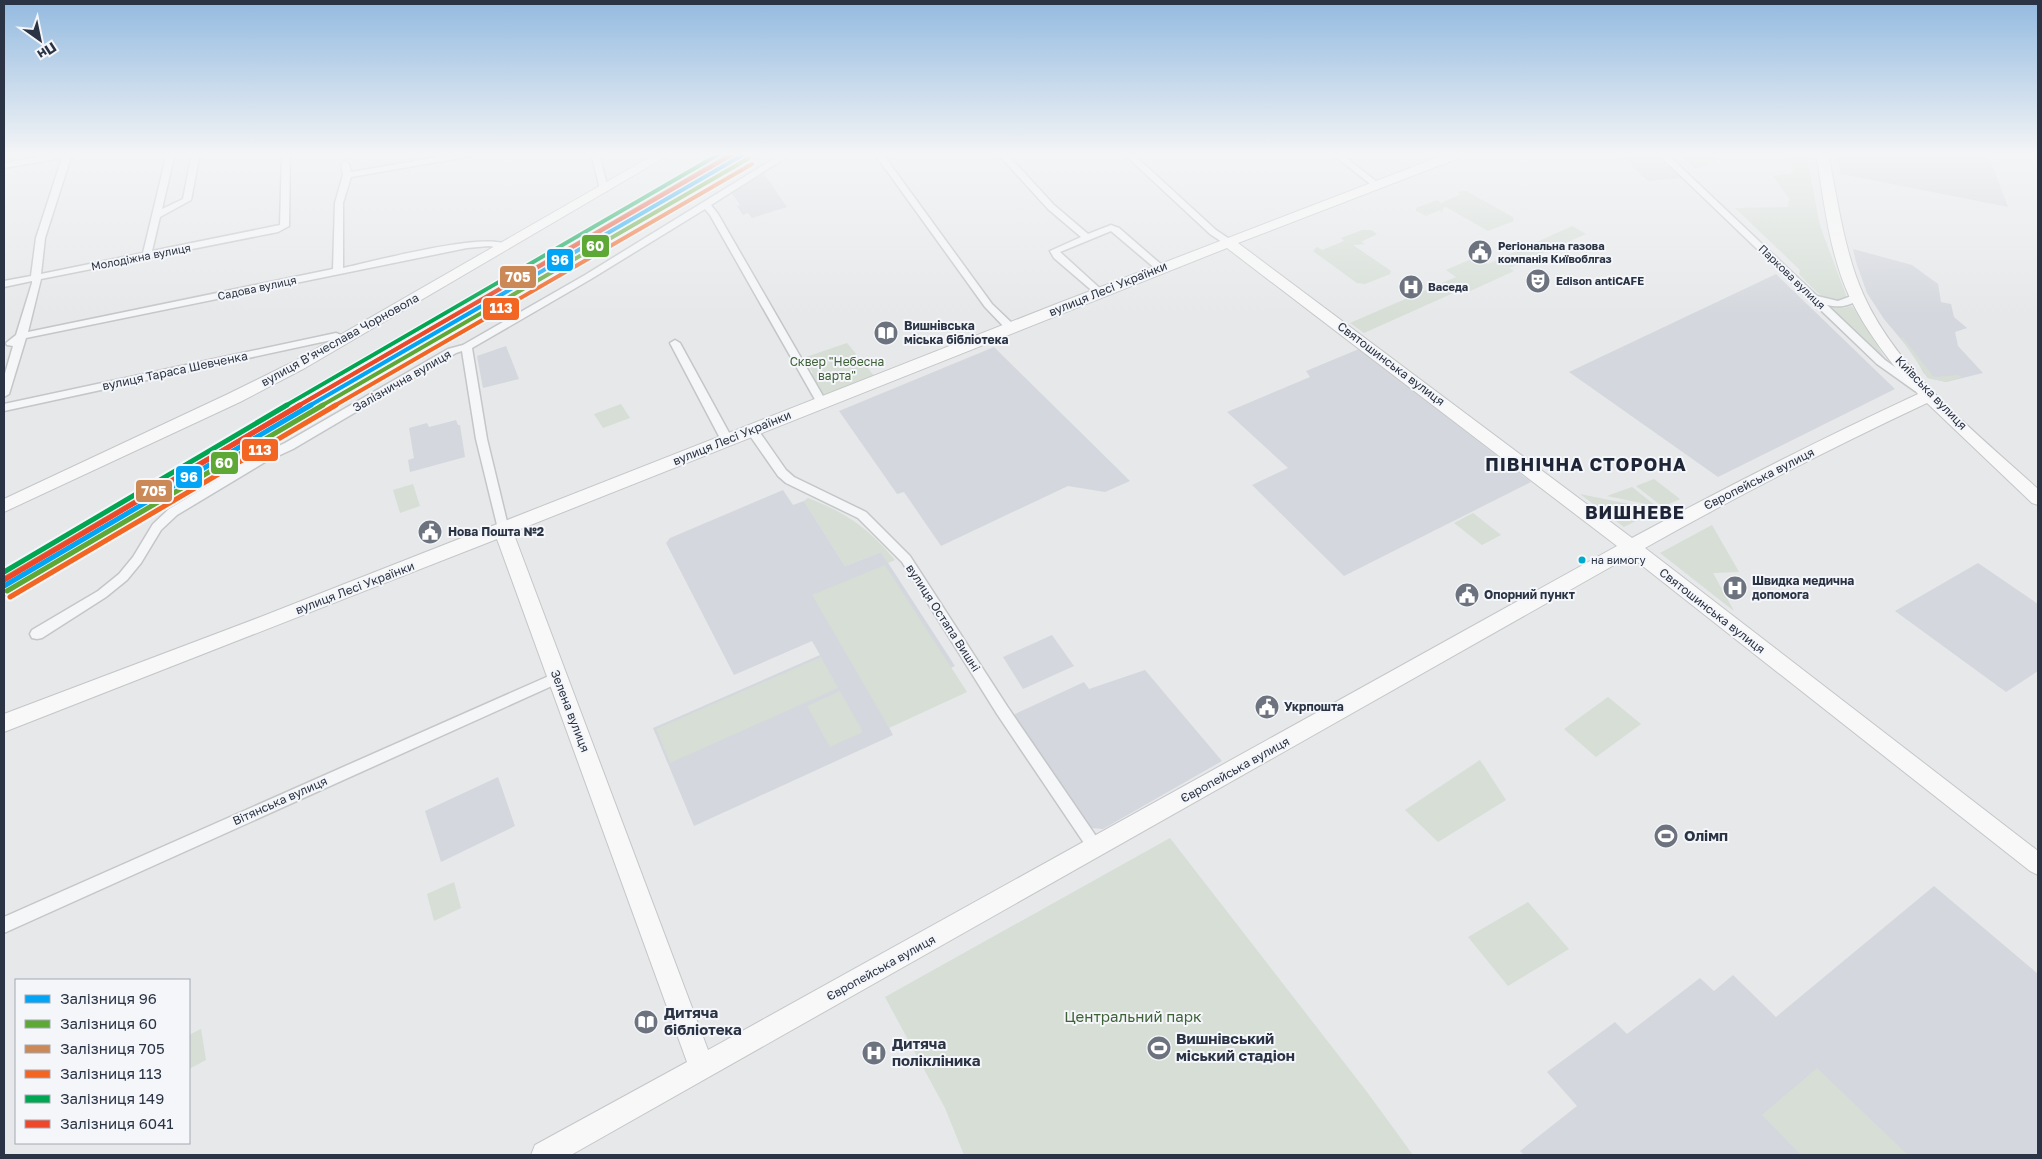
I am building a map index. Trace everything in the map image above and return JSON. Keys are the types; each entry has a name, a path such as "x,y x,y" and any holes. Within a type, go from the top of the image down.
{"street":[{"path":"4,394 37,283 35,277 43,230 50,207"},
{"path":"147,256 159,207"},
{"path":"157,215 173,207"},
{"name":"Молодіжна вулиця","path":"4,284 278,230 284,226 285,207"},
{"path":"338,272 339,207"},
{"name":"вулиця Вʼячеслава Чорновола","path":"4,506 234,398 299,365 572,207"},
{"name":"Залізнична вулиця","path":"37,634 102,594 123,576 137,560 157,528 173,512 261,459 311,434 452,351 467,346 588,276 700,207"},
{"path":"708,207 714,214 822,403"},
{"path":"918,207 988,305 1010,327"},
{"path":"1051,207 1086,237"},
{"name":"Святошинська вулиця","path":"1186,207 1213,232 1631,546 1746,639 2038,864"},
{"name":"вулиця Лесі Українки","path":"4,723 182,656 1010,327 1319,207"},
{"name":"Паркова вулиця","path":"1718,207 1881,362 1929,395"},
{"name":"Київська вулиця","path":"1833,207 1839,235 1857,297 1896,357 1929,395 2038,499"},
{"path":"1099,292 1057,256 1055,251 1111,228 1116,230 1160,268"},
{"name":"Садова вулиця","path":"11,342 22,336 467,245 489,243 504,246"},
{"path":"1813,297 1836,304 1846,304 1857,297"},
{"name":"вулиця Тараса Шевченка","path":"4,408 336,336 346,339"},
{"path":"675,343 727,440"},
{"name":"Зелена вулиця","path":"467,346 472,398 503,530 702,1068"},
{"name":"Європейська вулиця","path":"546,1155 1631,546 1844,434 1929,395"},
{"name":"вулиця Остапа Вишні","path":"752,430 782,473 790,480 850,507 862,515 906,559 1002,710 1095,848"},
{"name":"Вітянська вулиця","path":"4,925 558,677"}],"shaded area":[{"path":"738,207 787,207 752,218 748,213 743,215"},
{"path":"1853,249 1912,265 1938,284 1941,302 1951,304 1954,317 1967,328 1955,332 1958,346 1983,373 1946,382 1928,378 1915,356 1884,319 1867,293"},
{"path":"1776,274 1895,389 1718,477 1569,372"},
{"path":"506,346 519,379 483,388 477,356"},
{"path":"994,347 1130,481 1105,492 1068,486 941,546 904,492 897,494 839,411"},
{"path":"1359,349 1531,482 1344,576 1252,485 1288,468 1227,412 1310,377 1306,371"},
{"path":"456,420 458,425 460,425 465,457 410,472 408,460 414,458 409,428 427,423 429,427"},
{"path":"783,490 793,505 804,501 845,566 881,552 955,666 876,702 893,735 694,826 653,728 820,655 812,641 734,675 666,543 670,538"},
{"path":"1978,563 2038,604 2038,671 2006,692 1895,611"},
{"path":"1052,635 1074,666 1023,689 1003,657"},
{"path":"1145,670 1222,761 1103,829 1091,828 1013,715 1084,682 1089,689"},
{"path":"498,777 515,826 441,862 425,811"},
{"path":"1934,886 2038,974 2038,1155 1524,1155 1520,1151 1577,1106 1547,1072 1615,1022 1627,1034 1700,978 1714,991 1733,975 1776,1017"}],"green space":[{"path":"1446,207 1443,208 1442,213 1440,210 1426,216 1416,211 1416,208"},
{"path":"1446,207 1495,207 1513,217 1514,221 1488,231"},
{"path":"1816,207 1820,226 1846,295 1845,301 1838,302 1819,294 1799,274 1800,270 1735,208"},
{"path":"1572,226 1586,234 1509,268 1514,271 1466,293 1460,290 1364,333 1350,323 1456,277 1446,270 1476,257 1488,264"},
{"path":"1362,230 1371,230 1377,234 1361,242 1365,244 1353,245 1391,271 1390,274 1365,284 1357,283 1313,251 1317,247 1322,250 1344,241 1341,238"},
{"path":"1825,304 1844,308 1852,306 1888,363"},
{"path":"1901,338 1903,338 1934,377 1958,375 1962,377 1946,382 1928,378"},
{"name":"Сквер \"Небесна варта\"","path":"847,343 875,377 827,395 822,394 809,375 813,373 803,358"},
{"path":"621,404 630,418 603,428 594,414"},
{"path":"1654,479 1680,499 1663,507 1636,486"},
{"path":"413,484 420,506 400,513 393,490"},
{"path":"1632,487 1656,506 1607,496"},
{"path":"1580,494 1658,510 1624,527"},
{"path":"808,498 846,516 866,530 895,560 888,563 881,552 845,566 804,501"},
{"path":"1473,513 1501,535 1482,545 1454,523"},
{"path":"1712,525 1739,572 1713,573 1734,611 1660,553"},
{"path":"885,565 967,692 889,728 812,595"},
{"path":"821,657 838,688 670,763 656,729"},
{"path":"840,691 863,732 830,747 807,706"},
{"path":"1608,697 1641,724 1596,757 1564,729"},
{"path":"1480,760 1506,800 1438,842 1405,810"},
{"name":"Центральний парк","path":"1170,838 1367,1092 1413,1155 964,1155 945,1108 885,997"},
{"path":"454,882 461,908 434,921 427,894"},
{"path":"1528,902 1569,949 1508,986 1468,937"},
{"path":"201,1029 206,1060 190,1068 190,1034"},
{"path":"1817,1068 1908,1155 1801,1155 1762,1115"}],"railway":[{"path":"288,406 629,207"},
{"path":"325,406 410,356 576,265 672,207"},
{"path":"4,572 291,405"},
{"path":"4,596 327,405"}],"rail line":[{"name":"149","path":"4,572 410,332 627,207"},
{"name":"705","path":"4,579 639,207"},
{"name":"6041","path":"4,580 435,325 641,207"},
{"name":"96","path":"4,586 416,343 652,207"},
{"name":"60","path":"7,591 419,348 664,207"},
{"name":"113","path":"10,597 422,354 677,207"}],"place":[{"name":"Регіональна газова компанія Київоблгаз","path":"1480,252"},
{"name":"Edison antiCAFE","path":"1538,281"},
{"name":"Васеда","path":"1411,287"},
{"name":"Вишнівська міська бібліотека","path":"886,333"},
{"name":"Нова Пошта №2","path":"430,532"},
{"name":"на вимогу","path":"1582,560"},
{"name":"Швидка медична допомога","path":"1735,588"},
{"name":"Опорний пункт","path":"1467,595"},
{"name":"Укрпошта","path":"1267,707"},
{"name":"Олімп","path":"1666,836"},
{"name":"Дитяча бібліотека","path":"646,1022"},
{"name":"Вишнівський міський стадіон","path":"1159,1048"},
{"name":"Дитяча полікліника","path":"874,1053"}],"district":[{"name":"ПІВНІЧНА СТОРОНА","path":"1586,465"},
{"name":"ВИШНЕВЕ","path":"1635,513"}]}
